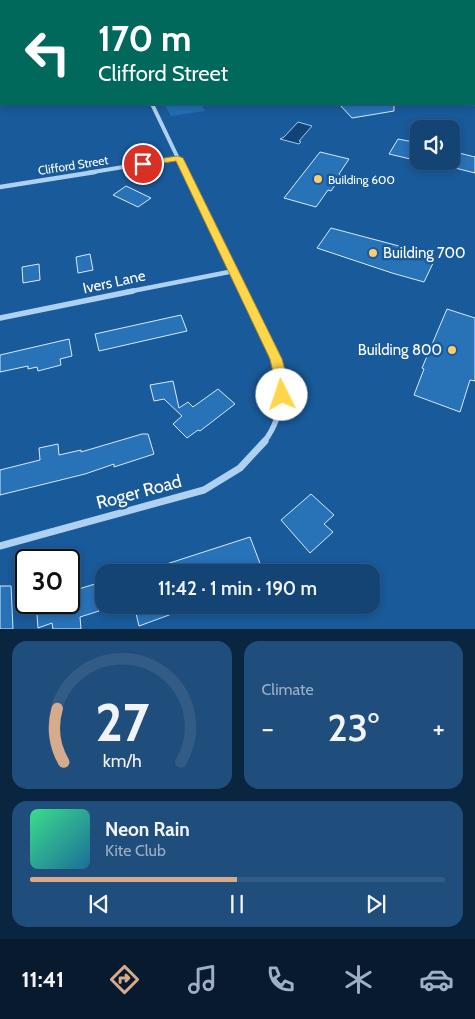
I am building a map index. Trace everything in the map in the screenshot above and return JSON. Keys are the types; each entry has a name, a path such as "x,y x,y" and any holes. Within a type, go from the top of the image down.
{"street":[{"name":"Roger Road","path":"0,546 204,490 224,480 244,466 259,450 269,436 281,405 283,385 281,372 152,105"},
{"name":"Clifford Street","path":"0,186 178,158"},
{"name":"Ivers Lane","path":"0,318 234,271"}],"shaded area":[{"path":"165,105 202,105 205,111 171,116"},
{"path":"298,122 312,126 299,141 301,142 299,144 280,139 284,137"}],"building":[{"path":"340,105 394,105 394,111 352,118"},
{"path":"398,139 410,141 410,159 389,154"},
{"name":"Building 600","path":"320,152 349,159 339,174 342,175 331,191 328,190 316,207 284,198"},
{"path":"460,153 475,157 475,173 460,169"},
{"path":"126,186 151,198 138,207 113,195"},
{"name":"Building 700","path":"331,228 399,246 398,248 435,259 424,282 392,273 317,248"},
{"path":"90,254 93,270 78,273 76,257"},
{"path":"39,264 40,280 23,283 22,267"},
{"name":"Building 800","path":"447,309 475,318 475,381 470,380 460,412 414,395 424,369 422,368"},
{"path":"181,315 187,331 99,351 95,334"},
{"path":"69,339 72,356 60,359 61,365 38,371 37,367 28,369 28,366 0,372 0,355"},
{"path":"173,381 179,408 188,402 193,407 218,389 235,404 200,431 198,430 187,438 173,424 182,416 164,399 154,401 150,385"},
{"path":"142,434 148,434 154,454 114,467 114,464 85,474 0,495 0,470 40,460 39,448 58,444 59,455 81,450 81,452"},
{"path":"311,494 334,515 324,524 333,532 310,553 281,520"},
{"path":"250,537 260,564 167,564"},
{"path":"95,584 95,612 80,617 81,629 53,629 52,623 38,628 37,614 80,614 80,589"},
{"path":"0,586 11,586 13,629 0,629"},
{"path":"136,614 172,614 139,626"}],"place":[{"name":"Building 600","path":"318,179"},
{"name":"Building 700","path":"373,253"},
{"name":"Building 800","path":"452,350"}],"route":[{"path":"143,164 178,158 276,359 281,372 282,395"}]}
